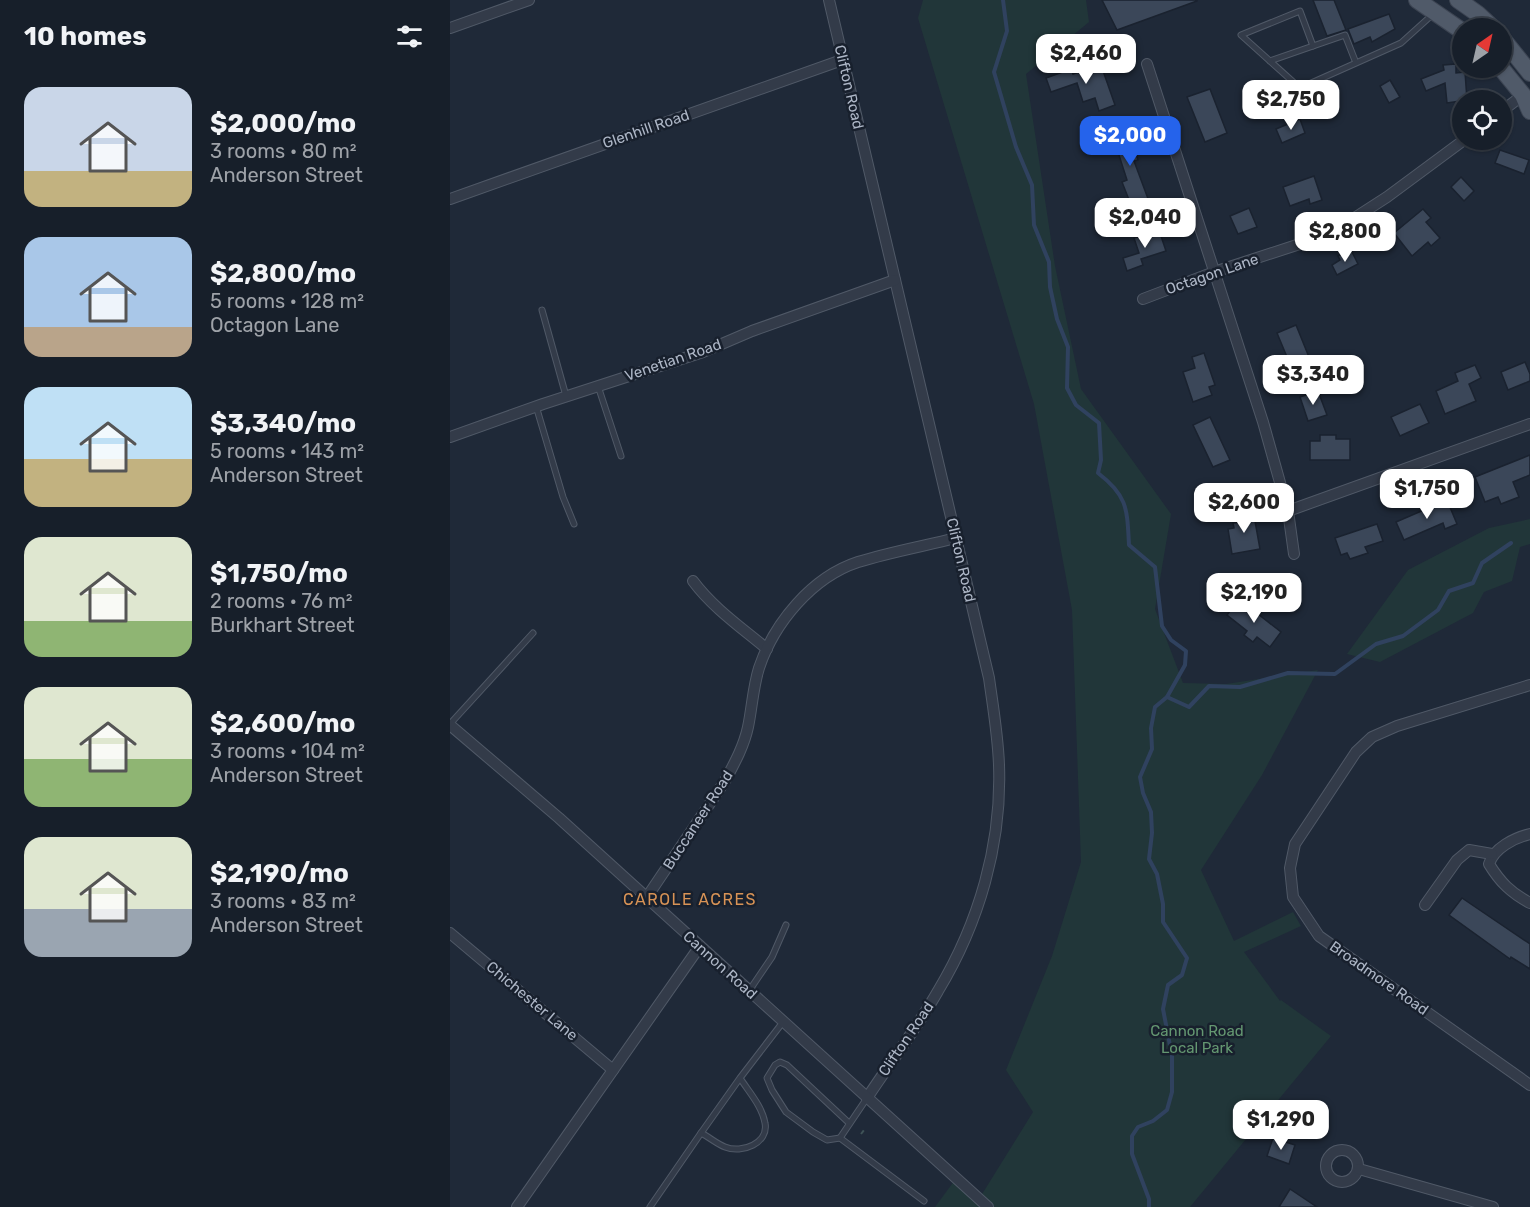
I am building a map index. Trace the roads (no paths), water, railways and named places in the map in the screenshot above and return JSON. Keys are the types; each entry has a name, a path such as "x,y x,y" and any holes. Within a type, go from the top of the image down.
{"main road":[{"path":"1417,0 1452,24"},
{"path":"1458,0 1482,18"},
{"path":"1512,46 1530,54"},
{"path":"1512,50 1530,73"},
{"path":"1509,78 1523,95 1530,111"}],"street":[{"path":"450,28 529,0"},
{"name":"Clifton Road","path":"829,0 989,678 996,723 999,766 998,818 984,889 959,952 938,992 867,1098"},
{"name":"Glenhill Road","path":"450,199 842,60"},
{"path":"1147,64 1263,422 1288,511 1294,554"},
{"path":"1512,103 1523,95"},
{"name":"Octagon Lane","path":"1143,299 1214,272 1312,240 1356,217 1387,197 1452,149"},
{"name":"Venetian Road","path":"450,437 536,406 703,352 752,331 895,280"},
{"path":"1288,511 1530,424"},
{"name":"Buccaneer Road","path":"647,897 736,761 747,729 758,670 783,620 814,587 857,562 956,538"},
{"path":"693,581 708,599 767,649"},
{"name":"Broadmore Road","path":"1530,685 1397,726 1372,736 1356,752 1295,844 1290,868 1293,897 1319,936 1530,1085"},
{"name":"Cannon Road","path":"450,725 558,817 988,1207"},
{"path":"1530,834 1516,838 1492,854 1489,864 1499,880 1510,891 1530,903"},
{"path":"1425,905 1457,860 1469,850 1492,854"},
{"name":"Chichester Lane","path":"450,933 613,1070"},
{"path":"517,1207 700,946"},
{"path":"1359,1169 1493,1207"}],"lane":[{"path":"1313,46 1300,11 1241,35 1300,88 1401,43 1435,12"},
{"path":"1270,61 1345,35 1356,63"},
{"path":"542,309 566,396"},
{"path":"598,386 621,456"},
{"path":"536,406 563,497 574,524"},
{"path":"450,725 533,633"},
{"path":"749,991 772,957 786,925"},
{"path":"650,1207 740,1078 783,1022"},
{"path":"849,1123 787,1065 780,1062 775,1065 768,1078 772,1090 786,1112 827,1140 840,1138 924,1201"},
{"path":"701,1133 726,1148 738,1149 750,1147 763,1137 765,1122 759,1107 740,1078"},
{"path":"840,1138 867,1098"}],"waterway":[{"path":"1003,0 1007,31 994,72 1016,147 1032,185 1034,225 1049,262 1050,287 1057,319 1068,347 1067,388 1076,405 1099,423 1101,460 1098,473 1115,489 1124,504 1129,545 1155,567 1162,626 1171,640 1186,651 1185,665 1167,697 1155,707 1151,728 1152,749 1140,777 1143,793 1151,812 1152,833 1149,859 1157,874 1163,904 1163,922 1187,958 1182,975 1168,985 1163,1009 1172,1056 1172,1092 1167,1110 1153,1121 1138,1127 1132,1136 1132,1154 1149,1199 1149,1207"},
{"path":"1167,697 1189,707 1209,686 1240,687 1288,673 1335,674 1376,644 1403,636 1438,610 1449,591 1473,583 1482,563 1511,543"}],"district":[{"name":"CAROLE ACRES","path":"690,899"}],"park label":[{"name":"Cannon Road Local Park","path":"1197,1040"}]}
